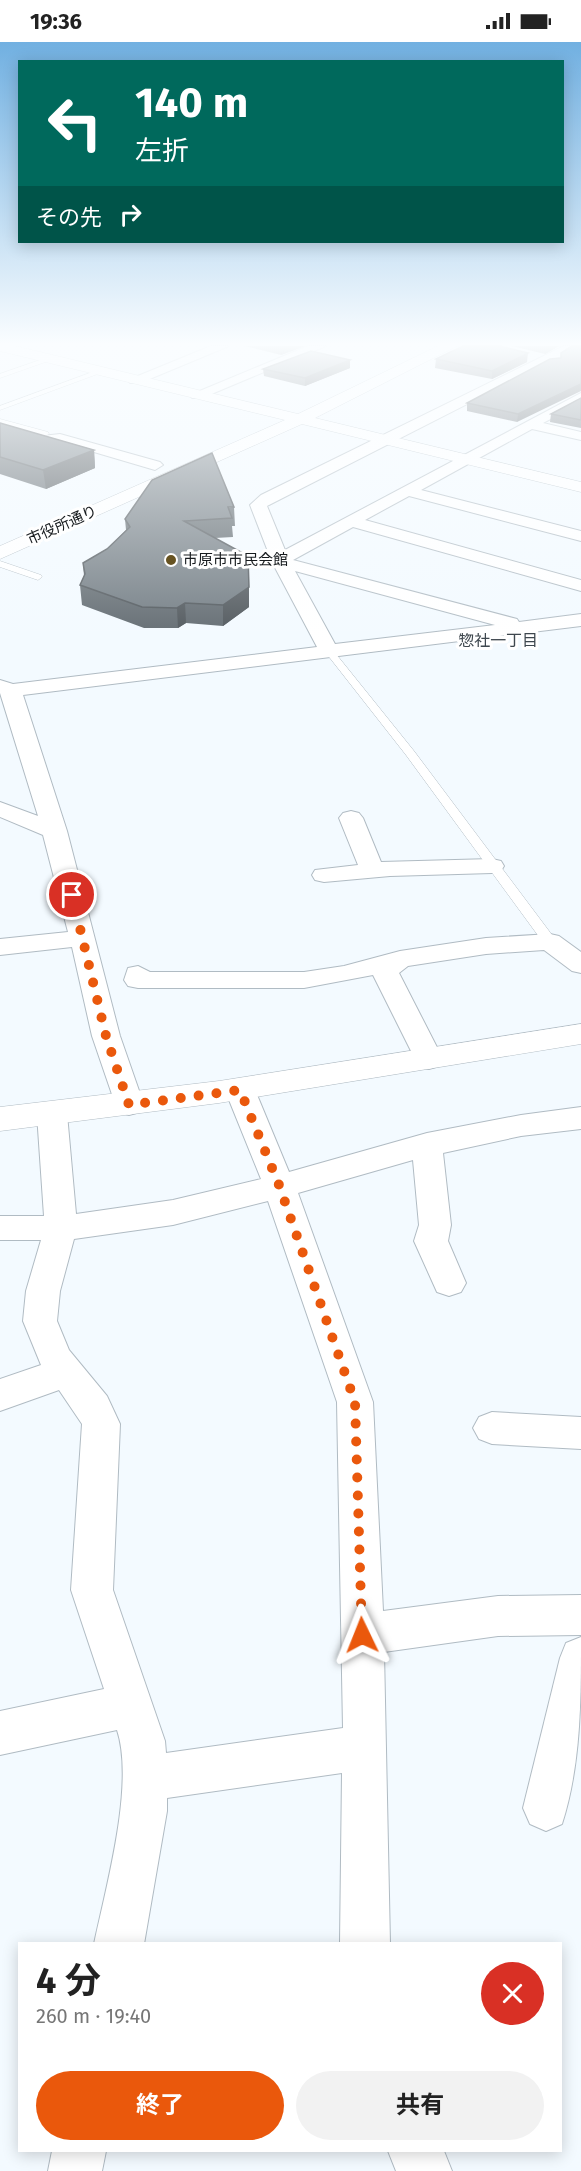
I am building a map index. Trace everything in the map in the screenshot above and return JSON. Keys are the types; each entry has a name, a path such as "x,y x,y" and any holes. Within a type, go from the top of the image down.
{"street":[{"path":"90,445 161,463"},
{"path":"198,447 202,445"},
{"name":"市役所通り","path":"0,553 242,445"},
{"path":"329,651 281,560 258,505 267,498 372,445"},
{"path":"400,445 581,487"},
{"path":"281,560 492,445"},
{"name":"市役所通り","path":"0,539 161,463"},
{"path":"406,491 581,536"},
{"path":"350,521 581,586"},
{"path":"281,560 525,627"},
{"path":"129,1105 106,1036 55,831 6,688 581,620"},
{"path":"0,809 55,831"},
{"path":"351,818 372,870"},
{"path":"324,875 372,870 492,866"},
{"path":"0,947 83,938"},
{"path":"138,974 138,980 304,981 345,974 400,959 486,946 550,942 581,965"},
{"path":"400,959 385,971 429,1059"},
{"path":"0,1119 240,1090 581,1034"},
{"path":"240,1090 279,1185 355,1402 365,1747 365,1942"},
{"path":"52,1114 61,1227 43,1291 40,1321 55,1358 94,1407 102,1424 92,1590 143,1741 144,1811 118,1942"},
{"path":"0,1228 113,1223 180,1210 427,1144 533,1122 581,1118"},
{"path":"427,1144 435,1225 430,1241 448,1283"},
{"path":"0,1395 66,1372"},
{"path":"492,1428 581,1433"},
{"path":"362,1635 464,1617 532,1612 580,1626"},
{"path":"546,1808 581,1658"},
{"path":"0,1733 131,1705"},
{"path":"143,1779 365,1747"},
{"path":"75,2171 79,2152"},
{"path":"416,2152 426,2171"}],"lane":[{"path":"0,564 38,577"},
{"path":"329,651 410,753 550,942"}],"building":[{"path":"0,445 78,445 94,450 43,470 0,457"},
{"name":"市原市市民会館","path":"212,453 234,507 228,507 232,518 184,521 248,556 249,587 223,605 185,603 177,608 142,607 80,585 85,574 83,563 107,549 130,527 125,519 152,480"}],"place":[{"name":"市原市市民会館","path":"171,560"}],"district":[{"name":"惣社一丁目","path":"498,640"}],"route":[{"path":"72,895 106,1036 129,1105 240,1090 279,1185 355,1402 362,1635"}]}
